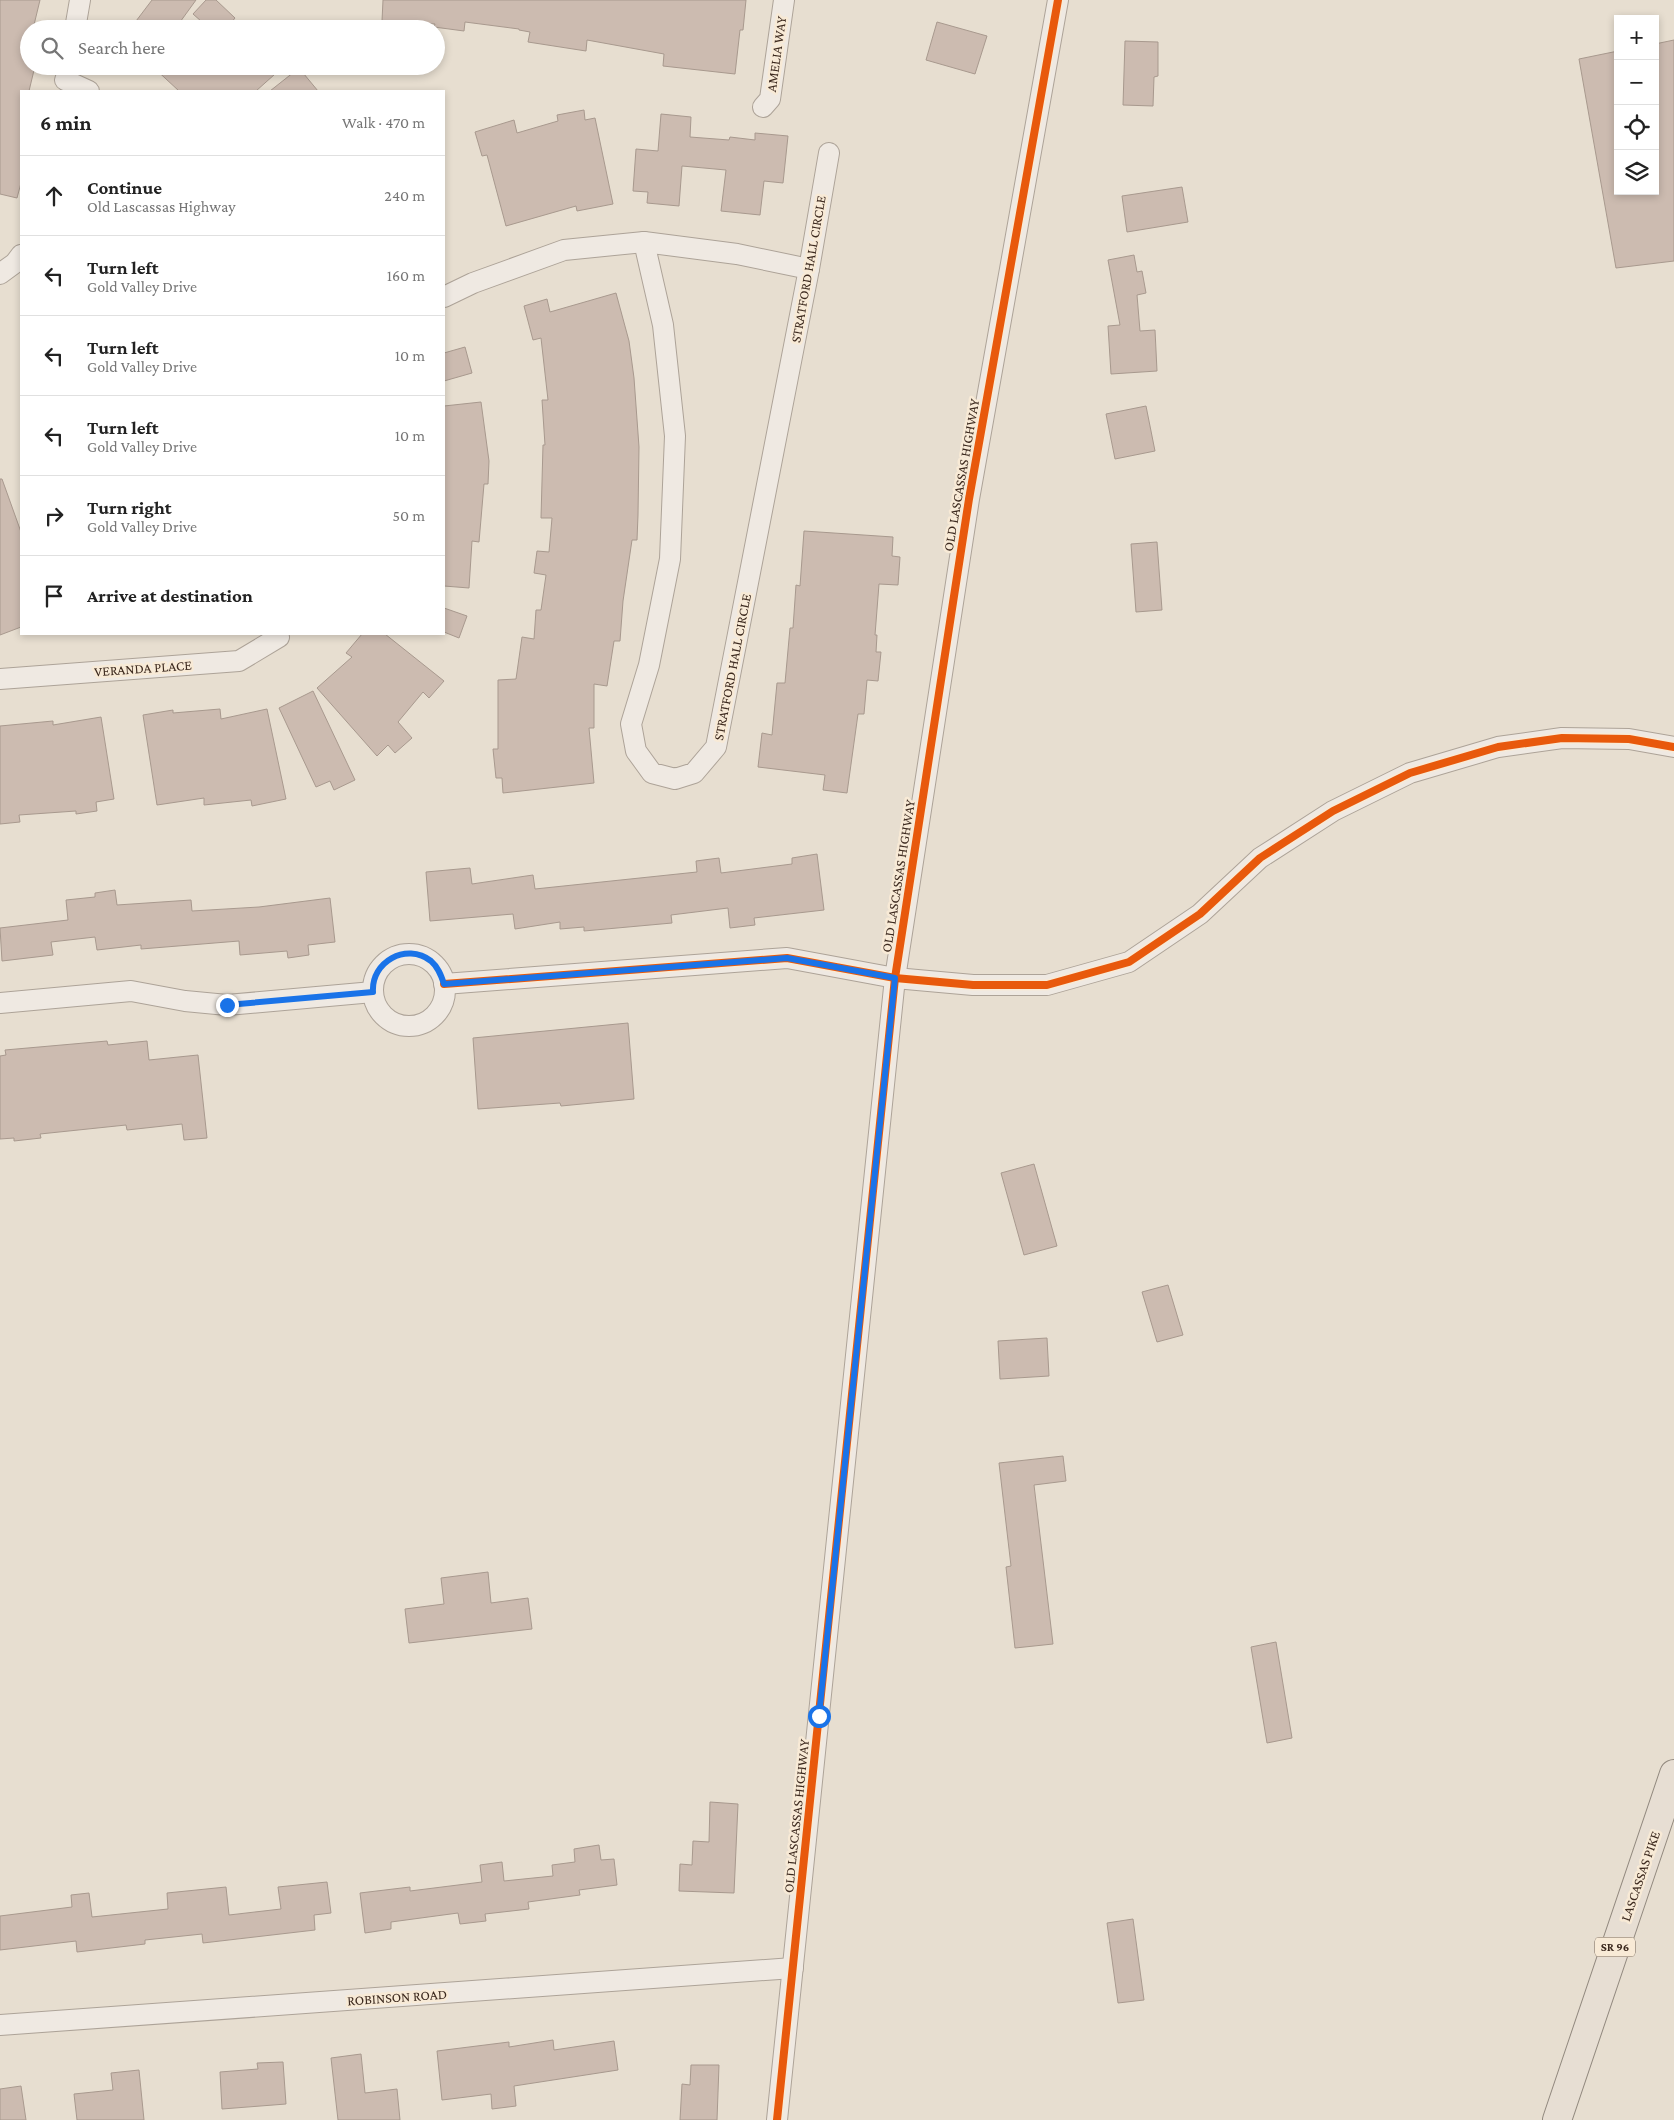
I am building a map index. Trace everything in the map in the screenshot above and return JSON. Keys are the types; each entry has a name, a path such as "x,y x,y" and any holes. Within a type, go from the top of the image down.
{"main road":[{"name":"LASCASSAS PIKE","path":"1557,2120 1674,1774"}],"street":[{"path":"77,20 80,0"},
{"name":"AMELIA WAY","path":"763,107 770,98 784,0"},
{"name":"OLD LASCASSAS HIGHWAY","path":"776,2120 895,978 969,499 1058,0"},
{"path":"65,79 87,90"},
{"name":"STRATFORD HALL CIRCLE","path":"644,242 663,326 674,445 670,559 649,665 631,724 636,751 652,773 675,779 694,773 716,747 809,269 829,153"},
{"path":"445,297 473,283 564,250 644,242 737,254 809,269"},
{"path":"0,274 15,263 20,256"},
{"name":"VERANDA PLACE","path":"0,679 239,661 279,635"},
{"path":"444,984 787,958 895,978 973,986 1047,985 1129,962 1200,914 1260,858 1333,811 1410,773 1498,747 1562,738 1629,739 1674,747"},
{"path":"408,953 420,955 431,961 440,971 444,984 444,996 436,1012 421,1024 412,1026 401,1025 390,1020 380,1012 374,1001 373,992 373,984 377,972 384,962 395,956 408,953"},
{"path":"0,1003 131,991 227,1005 373,992"},
{"name":"ROBINSON ROAD","path":"0,2025 793,1968"}],"building":[{"path":"0,0 40,0 35,20 20,20 20,75 33,75 29,90 20,90 20,187 17,198 0,194"},
{"path":"152,0 196,0 182,20 137,20"},
{"path":"206,0 216,0 235,18 233,20 200,20 193,14"},
{"path":"383,0 746,0 743,30 740,30 735,74 663,66 664,54 587,40 586,51 528,42 530,32 519,29 465,22 464,31 445,28 445,20 382,20"},
{"path":"937,22 987,36 975,74 926,60"},
{"path":"1674,40 1674,261 1616,268 1579,59 1614,52 1614,195 1659,195 1659,43"},
{"path":"1125,41 1158,42 1158,76 1154,77 1153,106 1123,105"},
{"path":"162,75 274,75 257,90 178,90"},
{"path":"290,75 305,75 317,90 271,90"},
{"path":"584,110 585,120 595,118 613,204 577,211 576,206 506,226 487,155 482,156 475,132 514,120 517,133 558,121 557,115"},
{"path":"661,114 691,117 690,137 729,140 730,137 755,140 755,133 788,136 783,183 764,181 760,215 721,211 726,170 682,166 679,206 647,203 648,192 633,191 636,149 658,151"},
{"path":"1182,187 1188,222 1127,232 1122,196"},
{"path":"1134,255 1137,272 1142,271 1146,293 1137,295 1140,331 1155,330 1157,371 1111,374 1108,326 1120,325 1108,260"},
{"path":"616,293 629,341 634,378 639,447 637,540 632,540 623,601 620,641 614,641 607,686 594,684 594,728 589,728 594,783 503,793 502,778 496,778 493,749 498,749 498,680 516,679 522,637 534,639 536,610 541,610 546,575 534,573 537,551 549,552 552,518 541,518 543,445 545,445 542,400 548,400 541,338 533,340 524,306 547,299 550,312"},
{"path":"465,347 472,373 445,381 445,353"},
{"path":"481,402 489,461 488,484 484,484 479,542 472,541 469,588 445,586 445,406"},
{"path":"1146,406 1155,451 1115,459 1106,414"},
{"path":"0,479 2,479 20,529 20,627 0,635"},
{"path":"804,531 893,537 892,556 900,557 898,585 879,584 875,635 877,635 876,652 881,652 878,681 867,680 864,714 858,714 847,793 823,790 825,775 758,767 762,733 772,735 777,683 785,683 790,628 793,628 796,585 800,586"},
{"path":"1157,542 1162,610 1136,612 1131,544"},
{"path":"445,608 467,616 459,638 445,632"},
{"path":"361,635 386,635 444,681 429,698 423,692 398,722 412,738 395,753 388,745 377,756 317,688 352,657 346,653"},
{"path":"313,691 355,780 334,790 330,781 316,787 279,708"},
{"path":"220,709 221,719 267,709 286,799 252,806 251,800 204,805 204,798 157,805 143,715 173,710 173,713"},
{"path":"101,717 114,799 96,802 97,811 76,814 76,811 19,815 20,822 0,824 0,726 53,721 53,725"},
{"path":"817,854 824,910 754,918 755,925 730,928 728,908 671,915 672,923 584,931 584,927 560,929 560,922 515,929 513,914 430,921 426,872 470,868 472,884 533,875 535,889 697,872 696,861 719,858 721,873 792,864 792,858"},
{"path":"115,890 117,905 191,900 192,911 259,907 330,898 335,942 308,945 309,955 288,958 287,951 240,955 239,941 141,949 141,945 97,950 95,937 51,942 53,955 2,961 0,928 68,920 66,900 95,897 95,893"},
{"path":"628,1023 634,1099 561,1106 560,1103 478,1109 473,1038"},
{"path":"107,1041 108,1045 147,1041 149,1060 198,1055 207,1138 184,1140 182,1124 127,1130 126,1125 40,1134 41,1138 14,1141 14,1138 0,1139 0,1056 6,1055 5,1050"},
{"path":"1034,1164 1057,1246 1024,1255 1001,1173"},
{"path":"1168,1285 1183,1335 1157,1342 1142,1292"},
{"path":"1047,1338 1049,1376 1000,1379 998,1341"},
{"path":"1063,1456 1066,1481 1034,1485 1053,1644 1015,1648 1006,1567 1011,1566 999,1463"},
{"path":"488,1572 491,1603 528,1598 532,1629 409,1643 405,1609 444,1604 441,1578"},
{"path":"1276,1642 1292,1738 1267,1743 1251,1647"},
{"path":"710,1802 738,1804 734,1893 679,1891 680,1864 692,1865 693,1841 709,1842"},
{"path":"599,1845 601,1860 614,1859 617,1885 579,1890 580,1895 528,1902 529,1909 485,1914 486,1921 460,1924 458,1913 391,1922 391,1929 365,1933 360,1893 410,1887 410,1891 482,1882 480,1865 502,1862 504,1881 553,1876 552,1865 575,1862 574,1849"},
{"path":"327,1882 331,1913 314,1915 315,1930 203,1943 202,1934 145,1940 145,1944 77,1952 76,1941 0,1950 0,1916 72,1907 71,1895 89,1893 92,1917 168,1909 167,1893 226,1887 229,1915 281,1909 278,1887"},
{"path":"1133,1919 1144,2000 1118,2003 1107,1923"},
{"path":"553,2040 554,2050 614,2041 618,2070 514,2086 516,2106 492,2109 491,2094 442,2100 437,2051 509,2042 509,2047"},
{"path":"361,2054 365,2093 397,2089 400,2120 338,2120 331,2058"},
{"path":"283,2062 286,2104 222,2109 220,2072 258,2069 257,2063"},
{"path":"691,2065 719,2065 717,2120 680,2120 682,2084 690,2085"},
{"path":"139,2070 144,2120 77,2120 74,2094 113,2090 111,2073"},
{"path":"21,2086 26,2120 0,2120 0,2089"}],"cycle path":[{"path":"777,2120 895,978 969,499 1058,0"},
{"path":"444,984 787,958 895,978 973,985 1047,985 1129,962 1200,914 1260,858 1333,811 1410,773 1498,747 1562,738 1629,739 1674,747"}],"route":[{"path":"227,1005 373,992 373,984 377,972 384,962 395,956 408,953 420,955 431,961 440,971 444,984 787,958 895,978 819,1716"}]}
